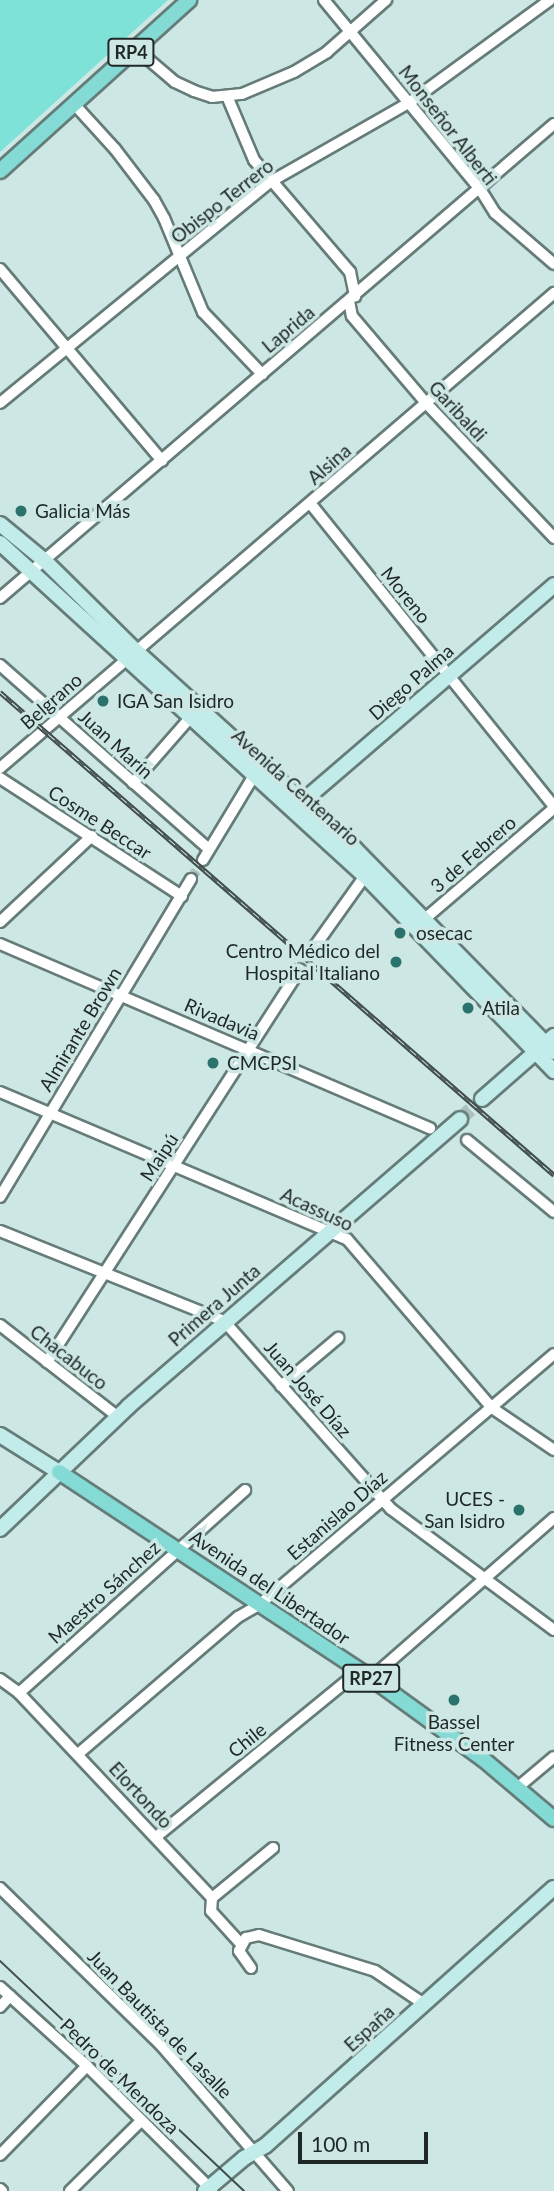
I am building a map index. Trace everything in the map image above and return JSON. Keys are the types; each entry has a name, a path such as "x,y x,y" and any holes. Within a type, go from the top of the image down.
{"main road":[{"name":"RP4","path":"0,171 189,0"},
{"name":"Avenida del Libertador","path":"59,1472 365,1674 554,1819"}],"street":[{"name":"Monseñor Alberti","path":"324,0 480,189 495,213 554,264"},
{"path":"135,48 175,82 212,97 227,96 242,93 294,72 351,32 386,0"},
{"name":"Obispo Terrero","path":"0,402 270,182 410,102 550,0"},
{"name":"Garibaldi","path":"227,96 245,144 270,182 350,272 352,316 426,403 554,538"},
{"path":"74,104 142,182 164,218 203,312 262,374"},
{"name":"Laprida","path":"0,598 554,124"},
{"path":"0,269 162,461"},
{"name":"Alsina","path":"130,655 554,293"},
{"name":"Moreno","path":"310,503 554,807"},
{"name":"Avenida Centenario","path":"0,524 190,718 257,770"},
{"name":"Avenida Centenario","path":"0,543 39,566"},
{"name":"Diego Palma","path":"297,806 554,585"},
{"name":"Avenida Centenario","path":"130,655 297,806 365,876 420,923 547,1046 554,1071"},
{"name":"Belgrano","path":"0,768 130,655"},
{"name":"Juan Marín","path":"0,665 209,849"},
{"path":"134,783 190,718"},
{"path":"203,860 257,770"},
{"name":"Cosme Beccar","path":"0,778 182,896"},
{"name":"Avenida Centenario","path":"297,806 355,849 420,923"},
{"name":"3 de Febrero","path":"420,923 554,807"},
{"path":"0,922 92,836"},
{"path":"315,946 365,876"},
{"name":"Almirante Brown","path":"0,1197 191,879"},
{"name":"Rivadavia","path":"0,944 430,1128"},
{"name":"Maipú","path":"47,1362 300,970"},
{"path":"482,1099 547,1046"},
{"name":"Acassuso","path":"0,1092 347,1239 492,1408 554,1450"},
{"name":"Primera Junta","path":"0,1530 117,1416 460,1118"},
{"path":"467,1140 554,1212"},
{"name":"Juan José Díaz","path":"0,1231 224,1321 382,1500 554,1630"},
{"name":"Chacabuco","path":"0,1325 117,1416"},
{"path":"281,1386 338,1338"},
{"name":"Estanislao Díaz","path":"78,1754 238,1617 259,1605 554,1354"},
{"name":"RP27","path":"0,1435 59,1472"},
{"name":"Maestro Sánchez","path":"19,1693 245,1490"},
{"name":"Chile","path":"156,1837 365,1674 554,1518"},
{"name":"Elortondo","path":"0,1679 19,1693 212,1898 211,1911 241,1944 239,1951 251,1968"},
{"path":"517,1788 554,1757"},
{"path":"212,1898 273,1848"},
{"name":"Juan Bautista de Lasalle","path":"0,1888 160,2044 288,2191"},
{"name":"España","path":"209,2190 254,2151 265,2146 554,1888"},
{"path":"241,1944 251,1934 259,1935 357,1965 375,1971 425,2004"},
{"name":"Pedro de Mendoza","path":"0,1987 87,2066 209,2190"},
{"path":"0,2007 10,1996"},
{"path":"0,2155 87,2066"},
{"path":"70,2191 141,2121"}],"shaded area":[{"path":"0,0 168,0 0,152"},
{"path":"117,53 119,56 0,162 0,158"}],"tunnel":[{"path":"191,879 203,860"},
{"path":"460,1119 482,1099"}],"tram line":[{"path":"0,1961 244,2191"}],"railway":[{"path":"0,692 554,1175"}],"place":[{"name":"Galicia Más","path":"21,511"},
{"name":"IGA San Isidro","path":"103,701"},
{"name":"osecac","path":"400,933"},
{"name":"Centro Médico del Hospital Italiano","path":"396,962"},
{"name":"Atila","path":"468,1008"},
{"name":"CMCPSI","path":"213,1063"},
{"name":"UCES - San Isidro","path":"519,1510"},
{"name":"Bassel Fitness Center","path":"454,1700"}]}
